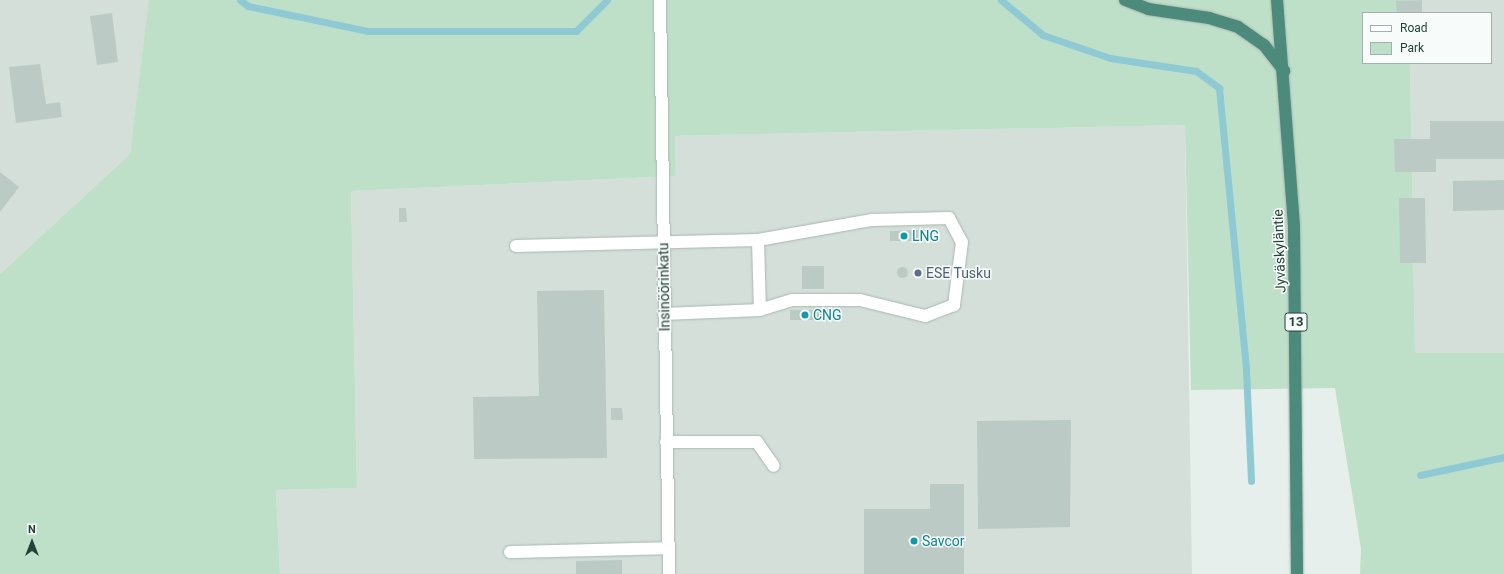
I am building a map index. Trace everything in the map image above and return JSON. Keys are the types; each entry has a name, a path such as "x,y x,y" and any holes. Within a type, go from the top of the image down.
{"highway":[{"path":"1125,0 1148,9 1209,18 1238,27 1264,45 1284,71"},
{"name":"Jyväskyläntie","path":"1277,0 1284,71 1294,227 1298,574"}],"street":[{"name":"Insinöörinkatu","path":"660,0 669,574"},
{"path":"516,246 758,240 872,220 949,218 962,242 954,305 925,316 860,300 792,300 760,310 664,314"},
{"path":"758,240 760,310"},
{"path":"666,442 757,442 774,466"},
{"path":"510,552 669,548"}],"shaded area":[{"path":"0,0 149,0 150,17 130,154 0,274"},
{"path":"1409,0 1504,0 1504,353 1415,354 1410,64 1492,64 1492,12 1409,12"},
{"path":"1185,125 1192,574 280,574 276,490 357,488 351,191 676,176 675,136"}],"green space":[{"path":"149,0 1409,0 1409,12 1362,12 1362,64 1410,64 1415,353 1504,353 1504,574 1360,574 1361,549 1335,388 1191,390 1185,125 675,136 676,176 351,191 357,488 276,490 280,574 0,574 0,274 130,154"}],"building":[{"path":"1422,0 1422,12 1397,12 1396,1"},
{"path":"112,13 118,62 97,65 90,16"},
{"path":"40,64 46,104 60,102 62,117 16,123 9,67"},
{"path":"1430,121 1504,121 1504,159 1436,159 1436,172 1395,172 1394,139 1430,139"},
{"path":"0,172 19,187 0,212"},
{"path":"1504,180 1504,210 1453,211 1453,181"},
{"path":"1399,198 1425,198 1426,263 1400,263"},
{"path":"399,208 406,208 407,222 399,222"},
{"name":"LNG","path":"918,230 918,241 890,241 890,231"},
{"path":"802,266 824,266 824,289 802,289"},
{"path":"900,267 904,267 906,268 906,276 900,277 897,274 897,270"},
{"path":"604,290 607,458 474,459 473,397 539,396 537,291"},
{"name":"CNG","path":"790,310 819,310 819,320 790,320"},
{"path":"611,408 622,408 623,420 611,420"},
{"path":"1071,420 1070,527 978,529 977,421"},
{"name":"Savcor","path":"930,484 964,484 964,574 864,574 864,509 930,509"},
{"path":"622,560 622,574 576,574 576,561"}],"waterway":[{"path":"240,0 248,6 368,31 576,31 607,0"},
{"path":"1001,0 1043,35 1110,58 1196,71 1219,88 1246,370 1251,481"},
{"path":"1420,475 1504,457"}],"place":[{"name":"LNG","path":"904,236"},
{"name":"ESE Tusku","path":"918,273"},
{"name":"CNG","path":"805,315"},
{"name":"Savcor","path":"914,541"}]}
